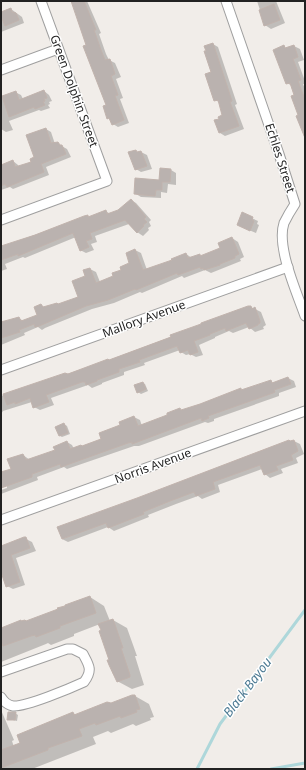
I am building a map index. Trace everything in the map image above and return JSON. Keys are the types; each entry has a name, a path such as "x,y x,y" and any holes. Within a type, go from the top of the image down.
{"street":[{"name":"Green Dolphin Street","path":"1,220 107,181 41,1"},
{"name":"Echles Street","path":"226,1 280,154 295,204 284,224 283,242 288,267 305,316"},
{"path":"1,70 58,49"},
{"name":"Mallory Avenue","path":"1,370 288,267"},
{"name":"Norris Avenue","path":"1,520 305,411"},
{"path":"1,672 73,649 83,654 90,669 89,675 84,682 24,704 12,706 6,704 1,697"}],"building":[{"path":"71,1 84,1 96,30 94,30 105,60 110,59 115,74 111,76 118,95 115,96 124,120 112,125 109,118 107,119 103,106 106,105 83,46 86,45"},
{"path":"274,4 280,20 264,26 259,10"},
{"path":"11,8 12,12 16,13 19,20 5,26 1,12"},
{"path":"213,43 232,101 230,102 239,126 219,133 214,120 219,119 218,117 222,115 218,100 214,101 205,74 211,72 204,51 206,51 204,46"},
{"path":"284,45 285,48 294,45 298,57 293,59 301,80 298,81 305,100 305,138 296,116 298,115 291,96 294,95 290,83 286,84 273,50"},
{"path":"44,90 47,98 44,99 45,101 43,102 45,105 35,109 34,107 9,117 2,96 16,91 19,100"},
{"path":"46,128 51,143 58,142 62,145 66,154 41,164 44,172 7,187 5,184 1,186 1,165 13,160 15,167 31,162 30,159 34,157 26,135"},
{"path":"136,150 137,152 141,151 147,166 135,170 128,152"},
{"path":"160,168 171,169 170,182 162,182 162,190 156,190 155,196 134,194 135,178 159,180"},
{"path":"131,199 146,217 144,219 147,222 137,233 125,220 90,233 92,239 86,241 89,247 80,251 73,233 18,256 18,254 1,260 1,246 35,235 84,216 88,215 88,217 106,210 107,214 118,210"},
{"path":"242,212 253,217 252,220 254,221 250,231 237,225"},
{"path":"232,237 239,254 235,256 235,258 220,265 204,270 200,267 178,275 177,273 136,290 135,289 108,300 86,306 39,326 35,327 34,324 19,330 20,332 1,338 1,322 19,317 21,321 37,315 34,307 41,304 43,307 58,304 78,297 72,281 85,276 83,270 90,268 96,283 113,276 112,273 121,270 120,267 129,263 126,253 135,249 143,270 172,260 171,259 186,253 188,258 200,254 200,256 220,248 218,243"},
{"path":"251,306 252,309 255,307 260,321 258,325 249,329 246,323 226,331 225,328 194,341 198,352 190,355 188,350 180,353 177,346 139,360 140,362 119,369 119,372 97,381 86,385 85,382 82,382 46,395 49,402 33,408 30,398 15,404 15,402 7,405 3,394 65,373 68,374 108,359 109,360 171,337 170,335"},
{"path":"288,377 291,384 274,390 275,392 273,393 208,416 209,418 202,421 201,418 132,444 132,442 128,443 61,467 60,464 32,474 32,477 1,488 1,472 11,469 7,459 23,454 26,460 55,450 53,447 67,441 70,449 81,445 82,446 101,439 99,433 120,425 119,422 134,416 138,426 167,415 167,413 180,408 181,410 200,404 241,388 241,390 271,380 272,383"},
{"path":"143,382 146,389 137,393 134,385"},
{"path":"64,423 68,433 59,436 55,427"},
{"path":"289,440 294,440 298,451 291,455 293,460 276,466 278,470 264,475 260,465 213,482 215,489 196,496 194,492 143,512 144,514 108,528 106,523 62,539 57,527 137,498"},
{"path":"26,537 30,548 11,555 20,582 6,587 1,572 1,546"},
{"path":"90,596 96,613 60,626 60,628 36,637 35,635 31,636 3,646 1,641 1,628 21,620 26,621"},
{"path":"113,619 130,675 130,677 117,682 107,660 109,660 98,624"},
{"path":"135,695 140,709 136,710 137,712 121,718 120,716 96,725 95,723 79,729 82,736 48,748 48,750 1,768 1,750 20,743 17,735 73,712 74,715 107,702 111,703"},
{"path":"8,712 16,712 15,720 7,720"}],"waterway":[{"name":"Black Bayou","path":"197,769 220,724 305,610"},
{"path":"271,769 305,763"}]}
